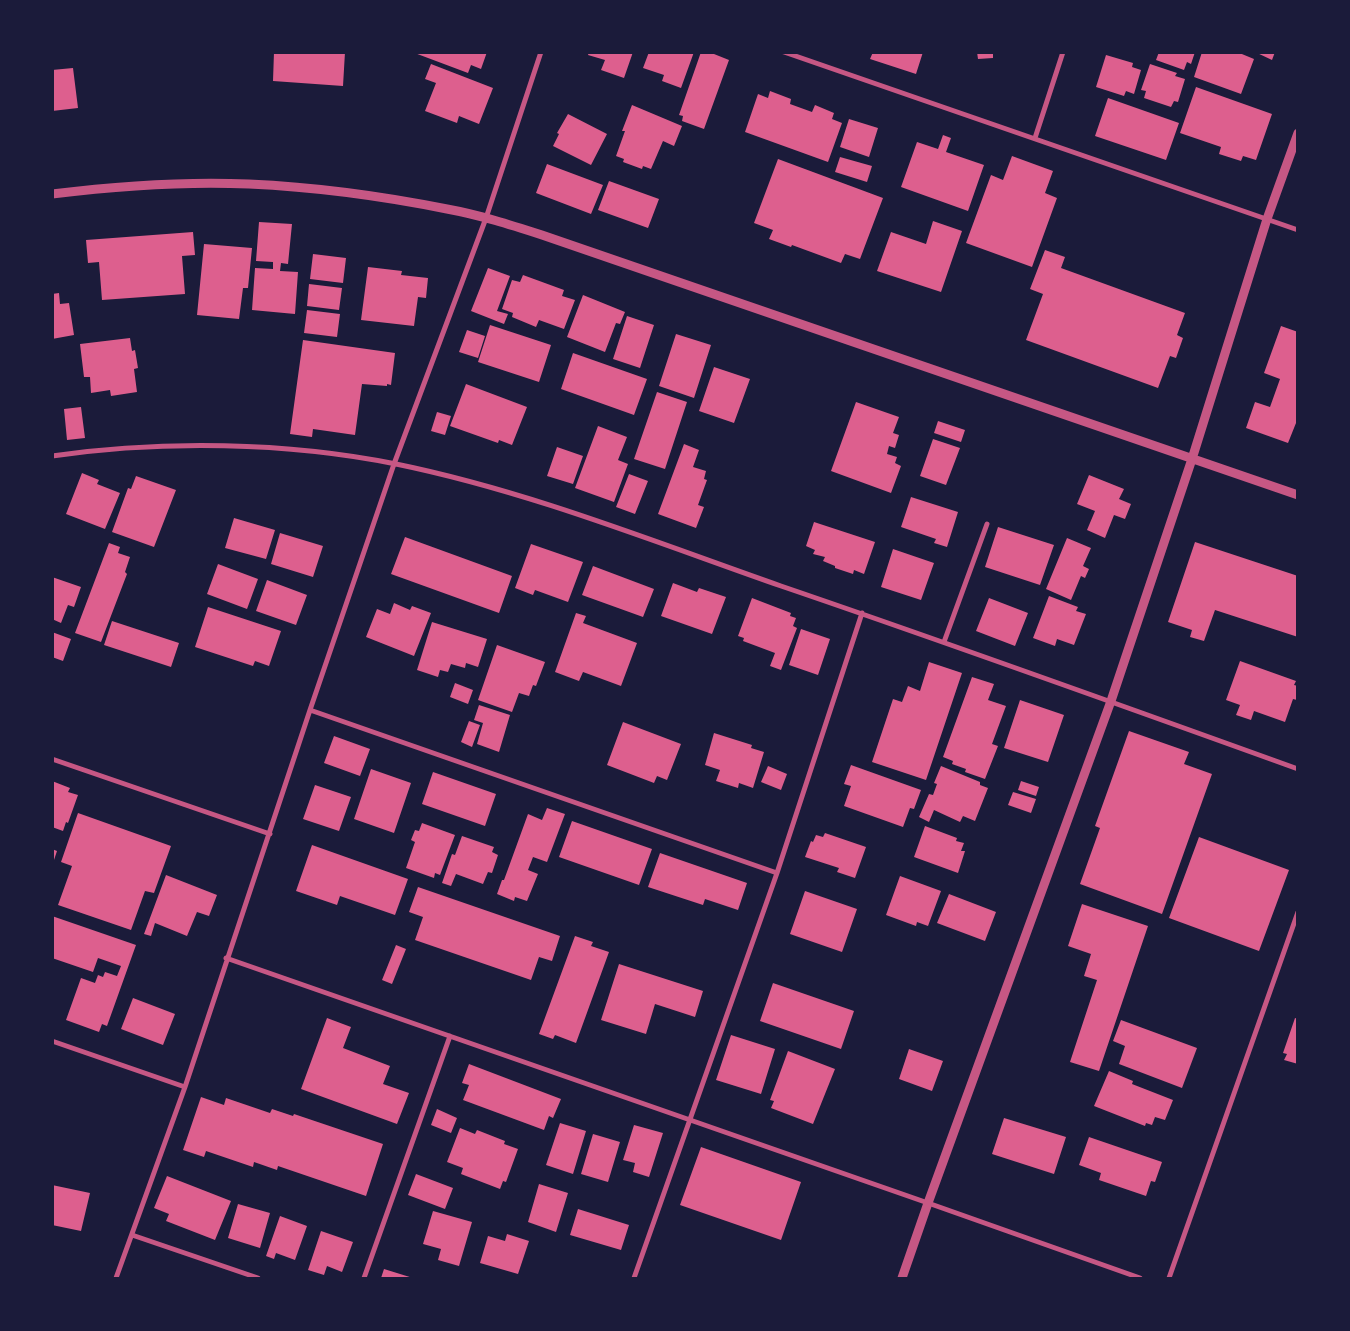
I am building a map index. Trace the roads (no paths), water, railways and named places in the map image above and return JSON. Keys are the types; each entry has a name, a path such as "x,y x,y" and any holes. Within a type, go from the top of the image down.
{"street":[{"path":"116,1278 185,1087 226,958 270,834 394,464 486,218 541,52"},
{"path":"784,52 1298,230"},
{"path":"1036,138 1063,52"},
{"path":"902,1278 1111,701 1192,459 1267,219 1298,133"},
{"path":"52,194 95,188 158,184 248,184 376,197 448,209 486,218 542,235 1298,496"},
{"path":"52,456 126,448 225,446 295,450 394,464 443,475 534,500 862,613 1298,769"},
{"path":"944,642 986,524"},
{"path":"634,1278 777,873 862,613"},
{"path":"310,710 777,873"},
{"path":"52,759 270,834"},
{"path":"1169,1278 1298,912"},
{"path":"226,958 928,1202 1140,1278"},
{"path":"364,1278 450,1036"},
{"path":"52,1041 185,1087"},
{"path":"132,1235 258,1278"}]}
